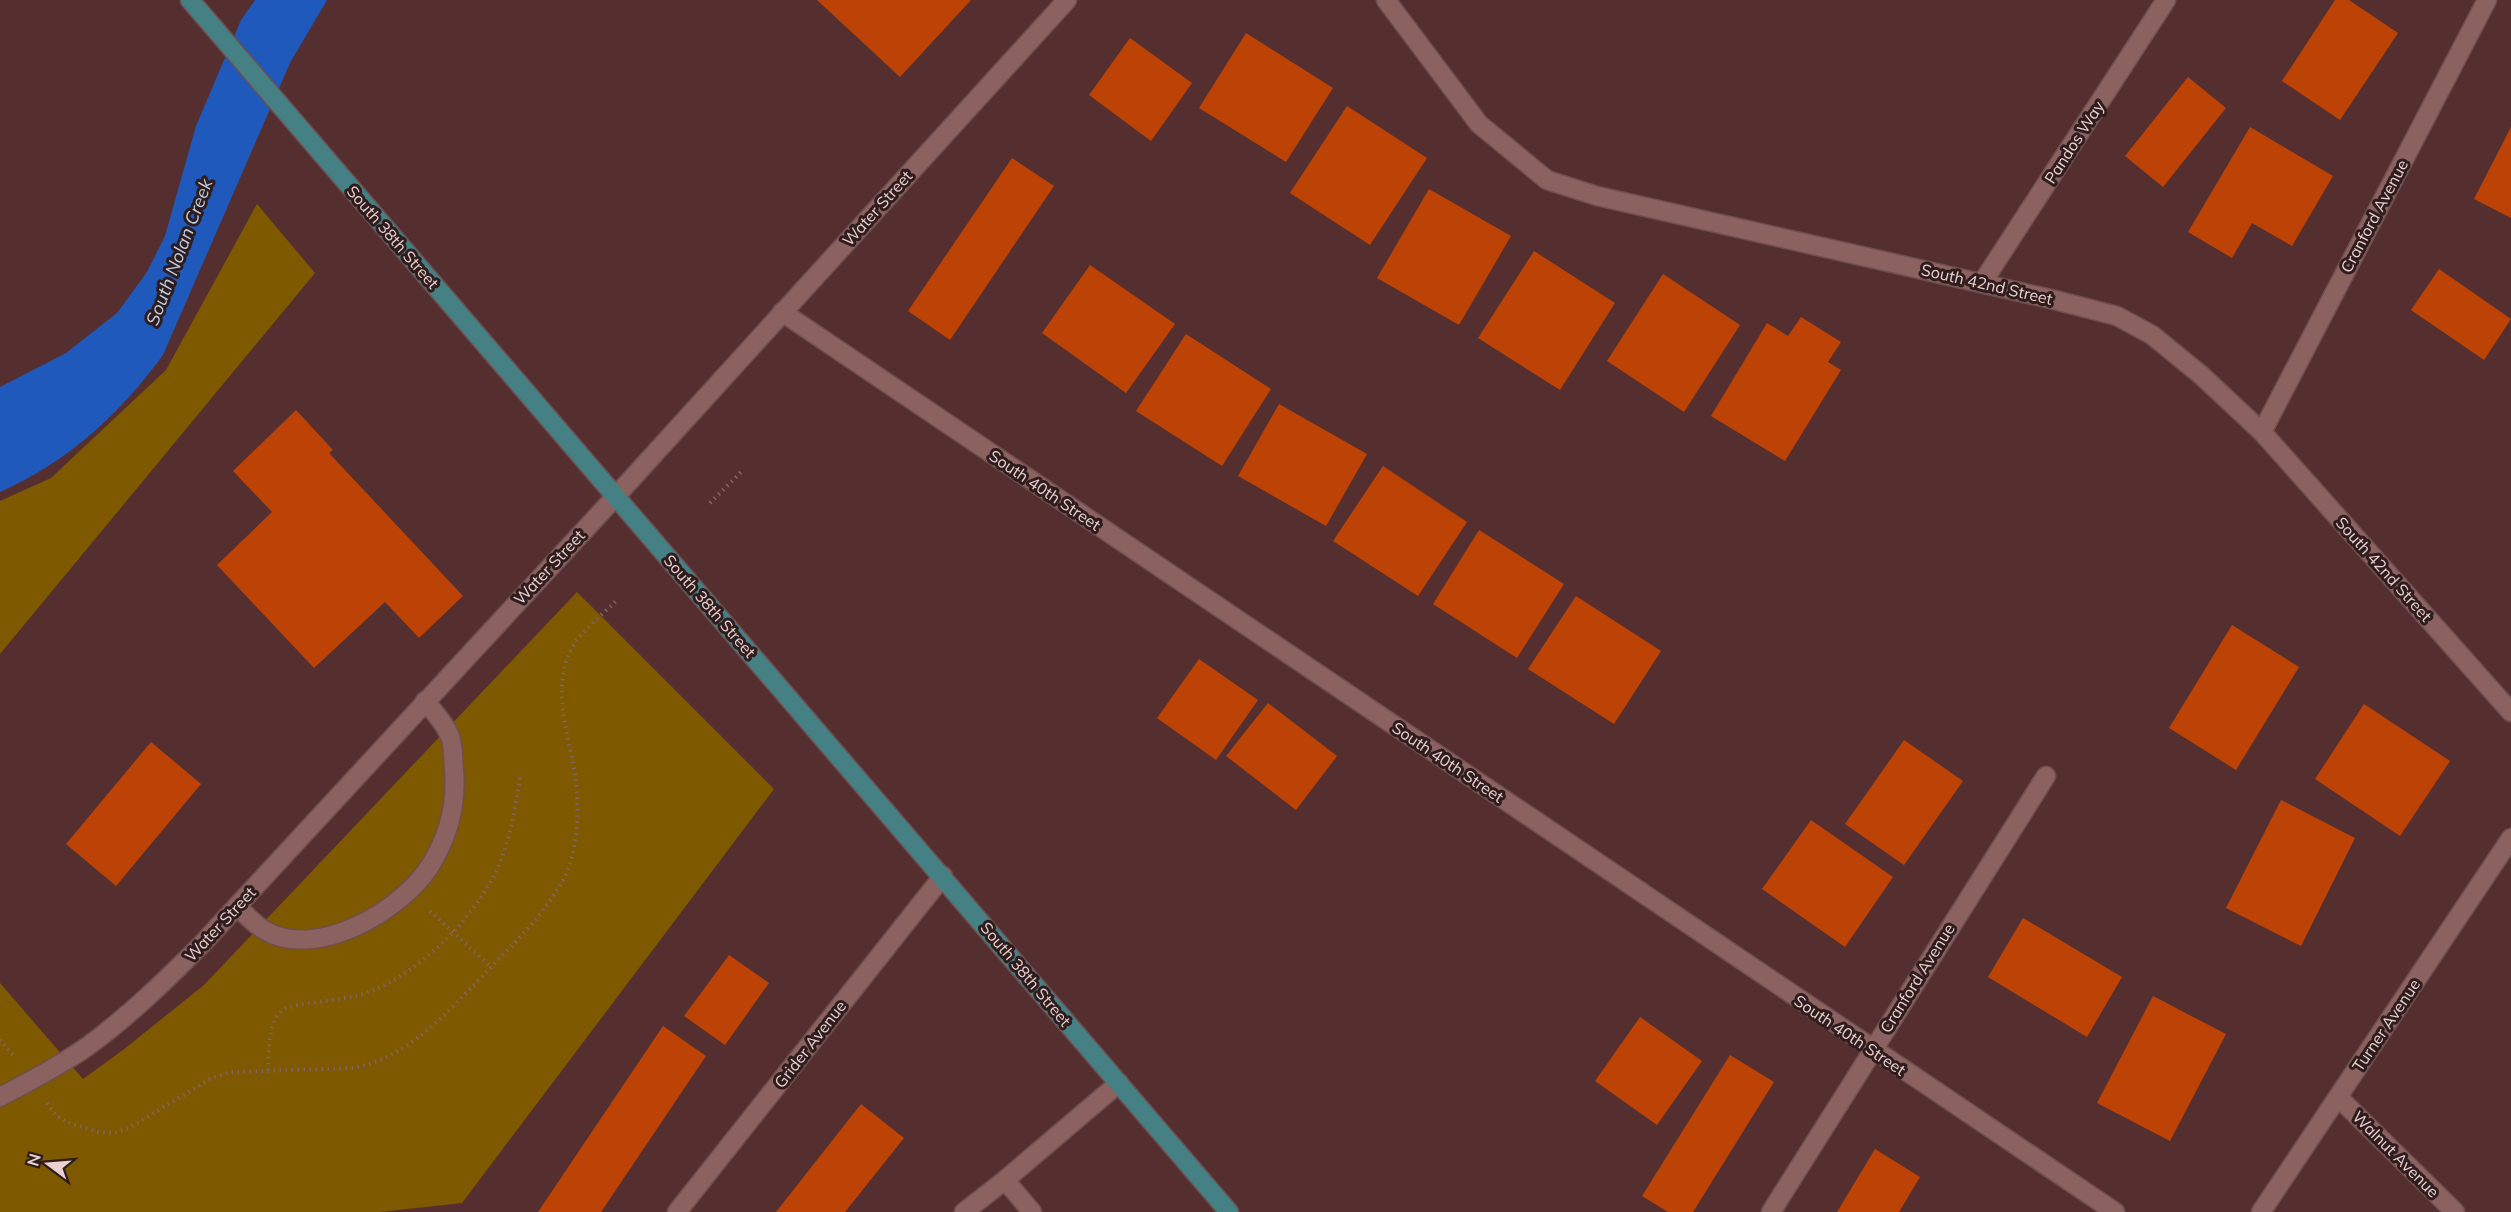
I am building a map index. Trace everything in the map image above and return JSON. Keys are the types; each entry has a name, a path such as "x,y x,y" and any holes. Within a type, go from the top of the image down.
{"main road":[{"name":"South 38th Street","path":"190,0 1229,1212"}],"street":[{"name":"Water Street","path":"0,1097 60,1065 89,1045 165,981 616,496 1067,0"},
{"name":"South 42nd Street","path":"1386,0 1479,124 1547,180 1597,196 2117,316 2152,335 2201,375 2262,432 2511,712"},
{"name":"Pandos Way","path":"1982,283 2166,0"},
{"name":"Cranford Avenue","path":"2262,432 2487,0"},
{"name":"South 40th Street","path":"782,312 2115,1212"},
{"path":"237,906 265,931 300,939 320,938 362,924 409,892 429,866 442,842 453,812 455,782 450,734 425,701"},
{"name":"Cranford Avenue","path":"1771,1212 2046,776"},
{"name":"Turner Avenue","path":"2261,1212 2511,838"},
{"name":"Grider Avenue","path":"676,1212 942,876"},
{"path":"964,1212 1119,1083"},
{"name":"Walnut Avenue","path":"2338,1097 2455,1212"},
{"path":"1005,1180 1032,1212"}],"path":[{"path":"710,502 743,470"},
{"path":"46,1101 56,1115 66,1122 98,1132 114,1133 147,1118 178,1096 231,1072 353,1068 372,1065 392,1056 440,1021 540,913 559,887 570,864 578,812 576,782 563,713 563,673 568,654 579,639 616,601"},
{"path":"268,1070 271,1032 276,1018 285,1008 360,995 397,980 452,931 480,899 497,868 509,837 520,778"},
{"path":"409,892 491,967"},
{"path":"0,1041 7,1046 16,1059"}],"shaded area":[{"path":"257,204 315,273 0,654 0,501 51,478 166,370"},
{"path":"577,592 774,789 462,1203 380,1212 0,1212 0,983 83,1079 204,985"}],"water":[{"name":"South Nolan Creek","path":"255,0 327,0 290,63 163,355 128,398 90,435 48,466 0,492 0,387 66,353 117,313 147,272 165,236 196,126 241,20"}],"building":[{"path":"817,0 971,0 900,77"},
{"path":"2335,0 2349,0 2398,33 2340,120 2282,81"},
{"path":"1246,33 1333,88 1286,162 1199,108"},
{"path":"1130,38 1192,83 1151,141 1089,95"},
{"path":"2188,77 2226,108 2163,187 2125,156"},
{"path":"1347,106 1427,158 1370,245 1290,193"},
{"path":"2250,127 2333,176 2292,246 2252,223 2232,258 2188,232"},
{"path":"2511,127 2511,218 2474,199"},
{"path":"1012,158 1054,186 950,340 908,311"},
{"path":"1429,189 1511,236 1459,325 1377,278"},
{"path":"1534,251 1615,303 1560,390 1478,338"},
{"path":"1090,265 1175,324 1126,393 1042,333"},
{"path":"2439,269 2511,319 2484,360 2411,310"},
{"path":"1663,274 1740,325 1684,412 1607,361"},
{"path":"1801,317 1841,342 1828,362 1841,370 1785,461 1711,416 1767,323 1788,336"},
{"path":"1186,334 1271,389 1222,466 1136,411"},
{"path":"1279,404 1367,454 1326,526 1238,476"},
{"path":"296,410 333,450 329,453 463,596 419,638 385,602 314,668 217,565 272,512 233,471"},
{"path":"1383,466 1467,522 1418,596 1333,541"},
{"path":"1479,530 1564,584 1517,658 1433,604"},
{"path":"1576,596 1661,651 1614,724 1528,669"},
{"path":"2232,625 2299,667 2236,770 2169,728"},
{"path":"1199,659 1258,700 1216,760 1157,718"},
{"path":"1268,703 1337,756 1296,810 1226,756"},
{"path":"2364,704 2450,761 2400,836 2315,779"},
{"path":"1904,740 1963,781 1904,865 1845,824"},
{"path":"151,742 201,784 116,886 66,844"},
{"path":"2281,800 2355,838 2301,946 2226,908"},
{"path":"1811,820 1893,877 1845,947 1762,889"},
{"path":"2023,918 2122,977 2087,1037 1988,977"},
{"path":"729,955 769,983 725,1045 684,1016"},
{"path":"2153,996 2226,1034 2170,1141 2097,1103"},
{"path":"1640,1017 1702,1061 1657,1125 1595,1081"},
{"path":"663,1026 706,1056 601,1212 538,1212"},
{"path":"1730,1055 1774,1082 1693,1212 1668,1212 1642,1196"},
{"path":"861,1104 904,1138 845,1212 776,1212"},
{"path":"1875,1149 1920,1177 1899,1212 1837,1212"}]}
